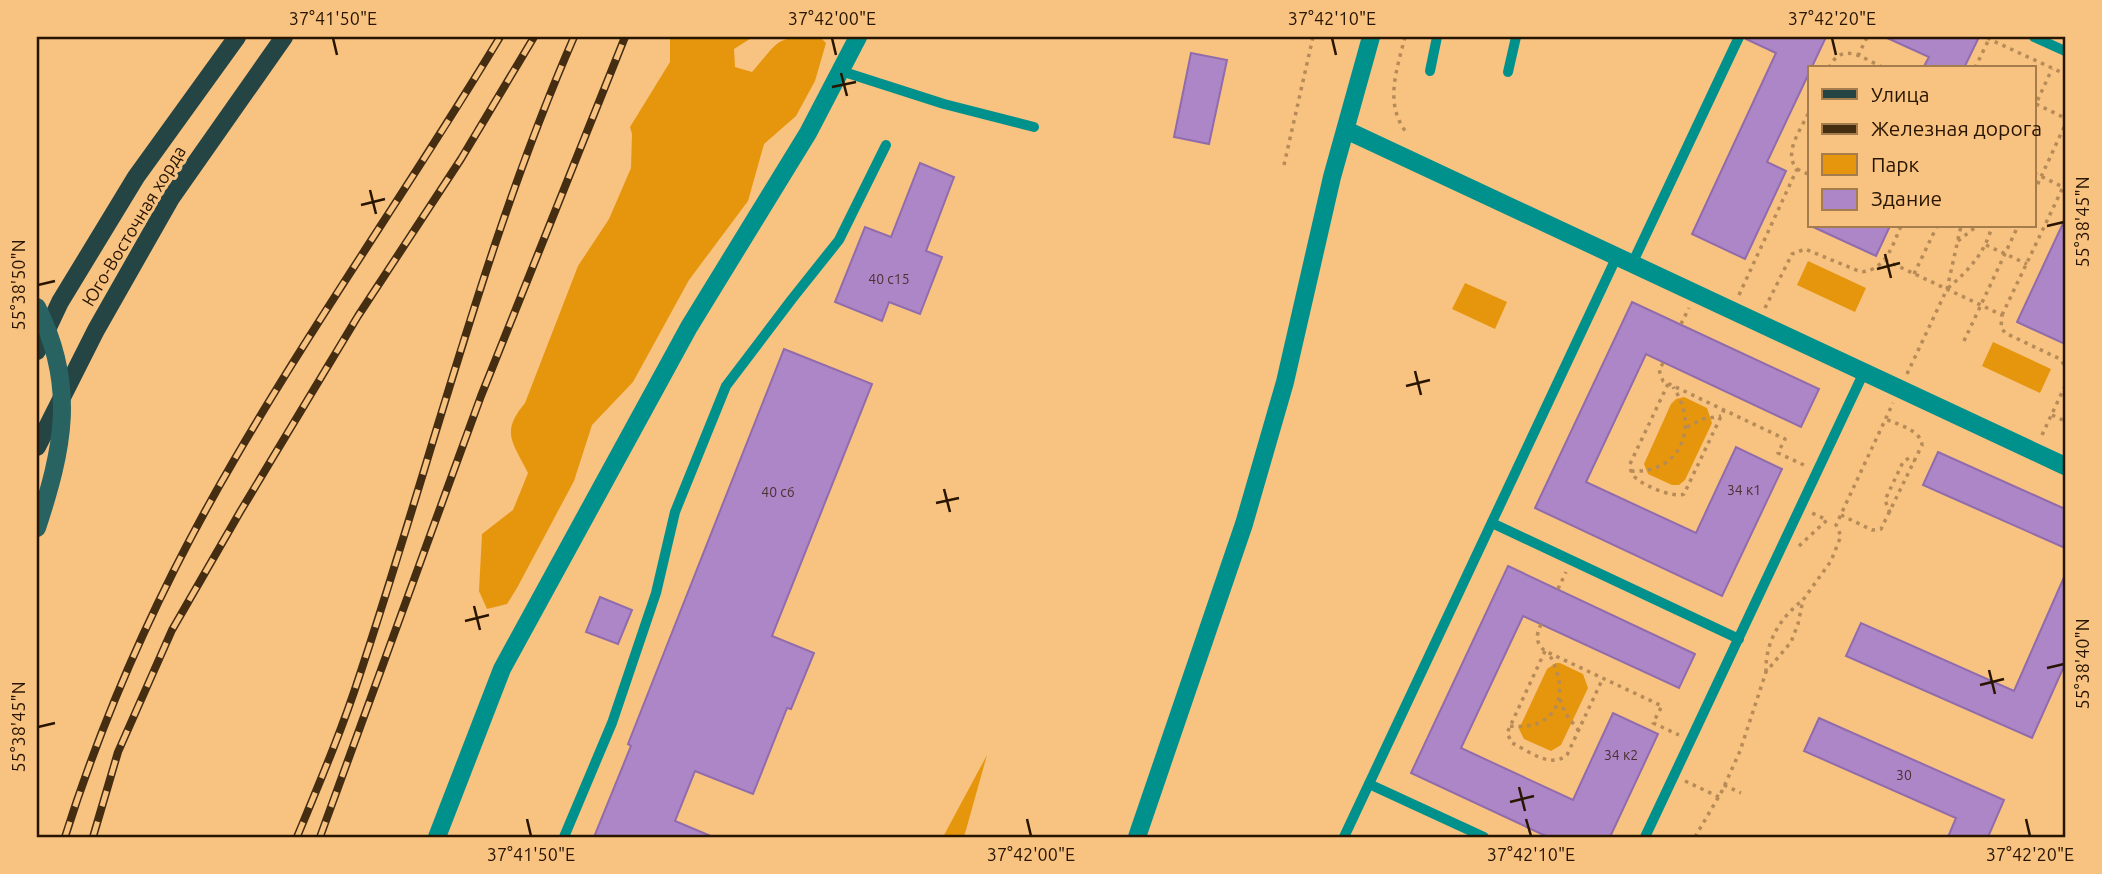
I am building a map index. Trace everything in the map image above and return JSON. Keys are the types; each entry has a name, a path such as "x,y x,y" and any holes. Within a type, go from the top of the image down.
{"main road":[{"name":"Юго-Восточная хорда","path":"37,351 60,302 136,177 237,37"},
{"name":"Юго-Восточная хорда","path":"37,447 96,330 172,198 285,37"},
{"path":"37,307 48,328 58,367 64,413 54,476 37,528"}],"street":[{"path":"437,837 502,669 689,327 808,133 858,37"},
{"path":"1137,837 1244,524 1285,382 1332,177 1371,37"},
{"path":"1346,130 2065,466"}],"lane":[{"path":"1430,71 1437,37"},
{"path":"1508,72 1517,37"},
{"path":"1344,837 1492,523 1739,37"},
{"path":"2034,37 2063,50"},
{"path":"841,71 944,104 1034,127"},
{"path":"564,837 612,723 656,593 675,512 726,386 839,240 886,145"},
{"path":"1645,837 1864,372"},
{"path":"1492,523 1739,639"},
{"path":"1369,784 1484,837"}],"path":[{"path":"1284,165 1313,37"},
{"path":"1405,37 1393,97 1398,122 1406,132"},
{"path":"1858,56 1867,37"},
{"path":"1976,66 1990,38 2065,74"},
{"path":"2036,101 2063,50"},
{"path":"1830,66 1836,56 1842,53 1858,56 1880,66"},
{"path":"2036,106 2065,118"},
{"path":"1808,114 1791,151 1792,163 1808,174"},
{"path":"2036,187 2065,125"},
{"path":"1731,310 1797,169"},
{"path":"2036,174 2064,185 2002,315 2001,327 2005,333 2060,359 2065,366"},
{"path":"1758,322 1792,254 1805,249 1816,251 1861,272 1878,268 1901,228"},
{"path":"1914,274 1936,228"},
{"path":"1836,525 1947,289 1960,228"},
{"path":"1956,242 1974,228"},
{"path":"1947,289 1970,268 1986,245 1991,228"},
{"path":"1964,341 2017,228"},
{"path":"1986,245 2027,264"},
{"path":"1885,260 2002,315"},
{"path":"1631,471 1649,470 1663,464 1679,447 1687,427 1681,401 1660,374 1663,363"},
{"path":"1670,385 1785,439 1779,453 1817,471"},
{"path":"1670,385 1630,464 1637,479 1674,496 1684,494 1724,410"},
{"path":"2035,452 2065,386"},
{"path":"2052,415 2065,421"},
{"path":"1687,427 1703,419 1722,416"},
{"path":"1840,515 1877,530 1884,526 1922,445 1920,436 1886,419"},
{"path":"1890,513 1885,503 1904,460 1909,458 1915,461"},
{"path":"1695,837 1719,797 1746,735 1766,672 1768,650 1773,636 1786,615 1803,600 1836,553 1841,536 1836,525 1827,520"},
{"path":"1766,672 1791,642 1803,600"},
{"path":"1541,624 1536,634 1537,640 1559,676 1560,697 1565,713 1579,731"},
{"path":"1546,652 1662,706 1653,723 1691,741"},
{"path":"1546,652 1507,733 1512,743 1552,762 1567,755 1604,678"},
{"path":"1510,726 1538,723 1551,712 1560,697"},
{"path":"1674,776 1719,797"},
{"path":"1724,785 1741,793"}],"green space":[{"path":"670,37 753,37 734,49 735,67 752,72 774,46 786,39 820,37 826,43 815,81 796,116 764,144 748,201 689,280 633,382 592,425 574,481 517,588 507,604 487,609 479,591 482,534 513,510 528,473 514,445 511,430 513,422 525,403 578,266 609,219 631,168 630,127 670,62"},
{"path":"1808,261 1866,288 1855,312 1797,285"},
{"path":"1465,283 1507,302 1495,329 1452,309"},
{"path":"1993,342 2051,369 2040,393 1982,366"},
{"path":"1684,397 1707,408 1712,423 1685,480 1679,485 1672,485 1648,474 1644,464 1671,404"},
{"path":"1556,663 1583,674 1588,688 1561,745 1551,751 1524,739 1519,729 1547,669"},
{"path":"987,755 964,837 943,837"}],"building":[{"path":"1826,37 1812,66 1808,66 1808,75 1767,162 1786,171 1745,259 1692,234 1776,53 1746,39"},
{"path":"1885,37 1979,37 1965,66 1924,66 1929,57"},
{"path":"1191,53 1227,60 1209,144 1174,137"},
{"path":"920,163 954,177 926,251 942,257 920,314 889,302 882,321 835,302 865,227 891,237"},
{"path":"2065,219 2065,344 2017,322"},
{"path":"1815,228 1889,228 1876,256"},
{"path":"1632,302 1819,389 1801,427 1646,354 1586,482 1696,533 1736,447 1782,469 1722,596 1535,508"},
{"path":"784,349 872,384 772,636 814,653 791,709 787,708 753,794 695,771 675,821 713,837 594,837 631,746 628,744"},
{"path":"1938,452 2065,509 2065,548 1923,485"},
{"path":"1508,566 1695,654 1679,688 1523,616 1461,748 1573,800 1613,713 1658,734 1610,837 1548,837 1411,773"},
{"path":"2065,575 2065,664 2032,738 1846,656 1861,623 2014,691"},
{"path":"600,597 632,610 618,644 586,632"},
{"path":"1819,718 2004,800 1988,837 1948,837 1956,818 1804,751"}],"railway":[{"path":"65,837 118,692 183,552 265,408 500,37"},
{"path":"93,837 118,752 172,630 358,316 461,159 534,37"},
{"path":"297,837 353,695 485,273 542,115 574,37"},
{"path":"320,837 481,396 625,37"}]}
